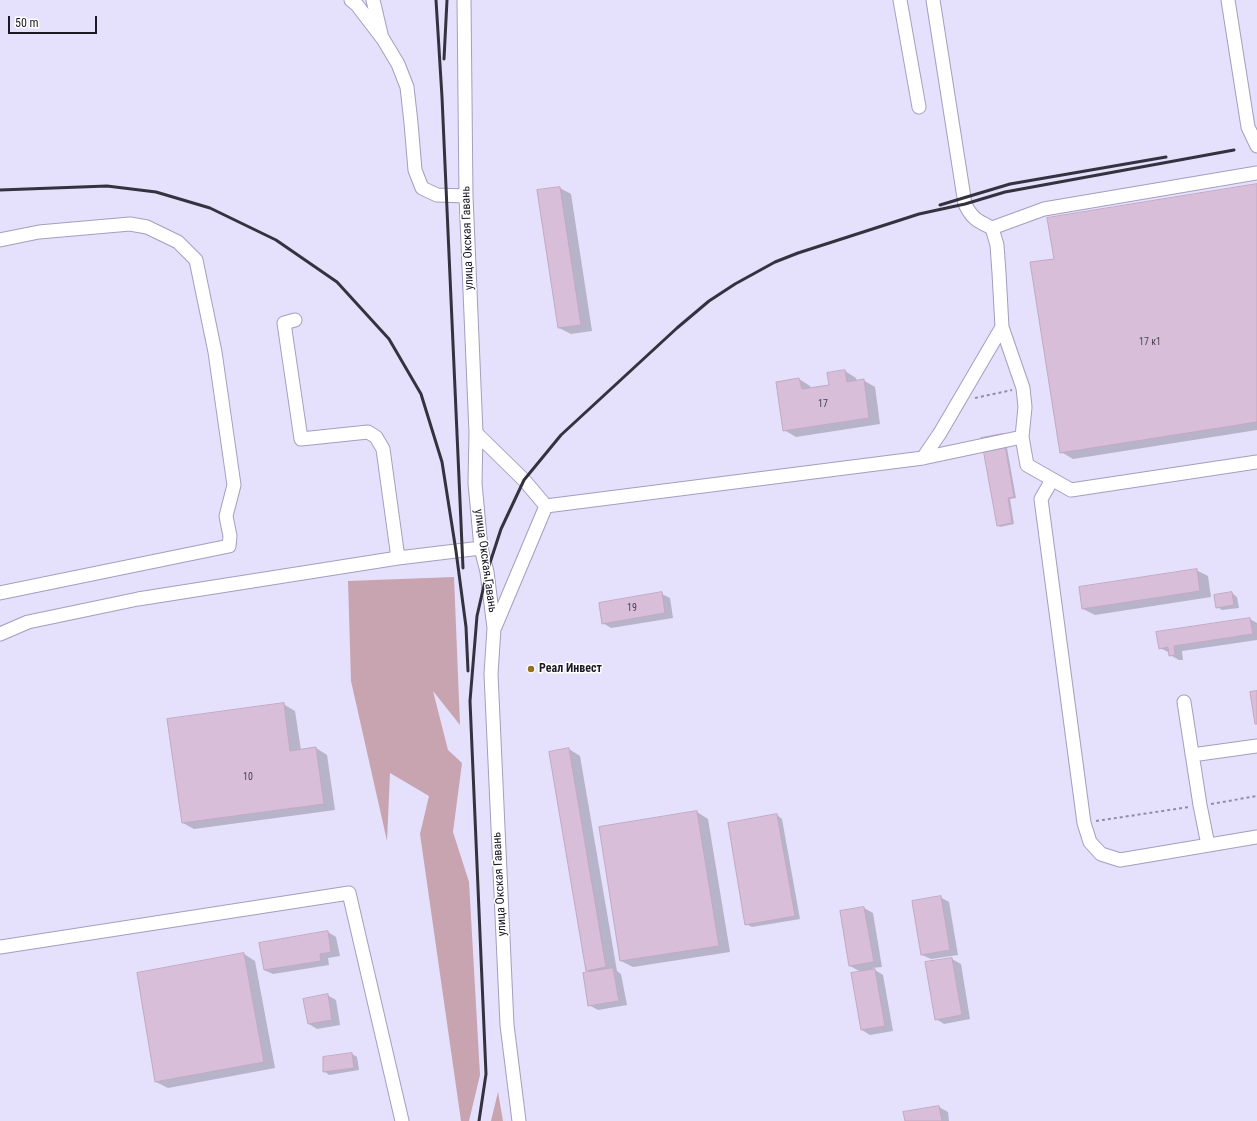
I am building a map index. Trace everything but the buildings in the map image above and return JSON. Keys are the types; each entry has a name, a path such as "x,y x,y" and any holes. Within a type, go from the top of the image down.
{"street":[{"path":"351,0 382,40 398,64 406,87 415,170 422,188 437,195 466,196"},
{"path":"373,0 382,40"},
{"name":"улица Окская Гавань","path":"464,0 466,196 476,433 475,483 481,548 487,572 494,628 490,674 507,1025 519,1121"},
{"path":"900,0 919,107"},
{"path":"933,0 965,204 970,214 978,221 992,228 1044,209 1257,173"},
{"path":"1228,0 1248,126 1257,146"},
{"path":"0,240 39,232 130,224 147,227 178,242 196,260 215,352 234,485 226,516 230,536 229,546 0,593"},
{"path":"992,228 997,245 1000,273 1002,327 1023,388 1025,407 1022,437 1027,465 1071,490 1257,462"},
{"path":"295,320 284,323 301,439 368,432 376,437 383,449 398,558"},
{"path":"923,458 940,433 1002,327"},
{"path":"476,433 524,480 546,506"},
{"path":"546,506 923,458 1022,437"},
{"path":"1052,480 1041,499 1084,823 1090,842 1101,854 1120,860 1257,837"},
{"path":"494,628 546,506"},
{"path":"0,634 28,622 138,599 398,558 481,548"},
{"path":"1184,702 1200,805 1208,845"},
{"path":"1192,755 1257,746"},
{"path":"0,947 349,892 402,1121"}],"path":[{"path":"958,402 1023,388"},
{"path":"1084,823 1257,796"}],"shaded area":[{"path":"454,577 460,725 433,691 448,750 462,763 453,832 469,882 480,1075 469,1121 461,1121 420,834 429,796 390,773 387,841 351,681 348,581"},
{"path":"498,1092 503,1121 491,1121"}],"railway":[{"path":"436,0 442,97 463,568"},
{"path":"444,59 447,0"},
{"path":"479,1121 486,1074 470,701 477,616 487,572 501,529 524,480 561,435 677,328 709,301 735,284 775,262 798,253 919,214 965,204 1005,192 1234,150"},
{"path":"940,205 1010,184 1166,157"},
{"path":"0,190 107,186 156,192 210,208 276,240 337,282 389,339 421,394 442,462 466,627 468,671"}],"place":[{"name":"Реал Инвест","path":"531,669"}]}
